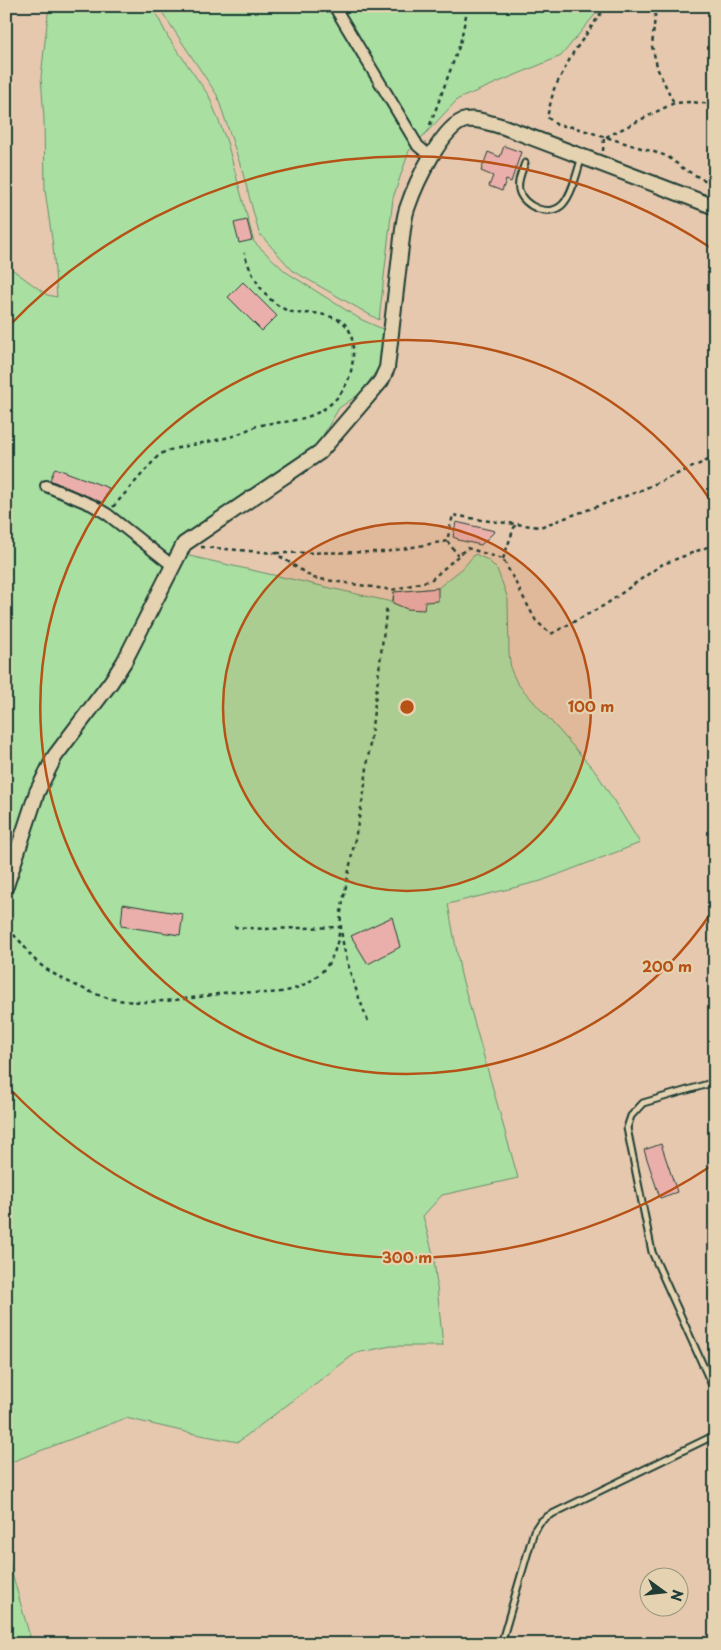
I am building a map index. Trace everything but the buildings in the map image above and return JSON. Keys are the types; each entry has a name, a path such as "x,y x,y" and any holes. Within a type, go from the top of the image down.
{"street":[{"path":"334,6 418,146 431,157"},
{"path":"6,886 37,792 55,756 116,676 184,544 320,452 381,381 388,368 407,208 415,186 431,157 445,136 459,122 478,120 504,127 715,207"},
{"path":"46,486 92,505 107,514 173,566"}],"lane":[{"path":"525,163 518,184 519,191 525,200 536,208 552,210 564,203 569,194 582,156"},
{"path":"715,1082 642,1103 631,1116 627,1128 652,1252 715,1392"},
{"path":"501,1644 534,1531 540,1522 548,1516 715,1435"}],"path":[{"path":"430,125 460,44 468,6"},
{"path":"606,6 573,53 554,89 547,117 556,125 573,127 667,156 684,169 704,180 715,176"},
{"path":"656,6 652,46 658,70 674,103"},
{"path":"604,138 674,103 715,104"},
{"path":"107,514 162,454 235,435 262,424 296,420 315,415 325,410 335,401 348,382 352,368 353,345 351,334 344,324 337,319 313,313 296,313 279,306 266,295 248,264 244,253"},
{"path":"446,541 453,515 540,528 637,492 715,457"},
{"path":"503,559 516,524"},
{"path":"184,544 203,548 275,553 385,552 446,541"},
{"path":"446,541 458,556"},
{"path":"275,553 313,578 392,590 431,580 467,548 503,559 536,621 551,634 605,605 661,565 715,544"},
{"path":"6,931 18,937 36,961 52,972 91,992 110,999 131,1002 197,997 232,992 262,994 292,989 313,979 329,964 336,950 341,912 364,792 387,605"},
{"path":"234,927 264,929 340,927"},
{"path":"340,927 350,966 368,1021"}],"green space":[{"path":"49,6 152,6 168,37 209,96 227,142 254,242 286,272 360,319 387,331 381,364 361,393 339,408 315,449 225,511 189,532 173,554 168,553 162,563 165,566 156,582 158,585 111,675 88,707 11,857 6,856 6,265 47,295 57,297 53,246 45,190 44,119 41,77"},
{"path":"158,6 602,6 561,56 458,99 409,151 393,198 379,320 293,271 259,233 242,170 217,95"},
{"path":"475,554 488,560 497,569 506,593 508,600 511,670 517,683 596,772 640,843 541,881 448,904 461,975 518,1178 442,1195 423,1216 434,1258 443,1346 391,1346 356,1353 238,1442 126,1418 6,1464 6,912 39,810 57,767 108,696 185,555 392,602 394,592 438,588 463,568"},
{"path":"6,1552 32,1644 6,1644"}]}
